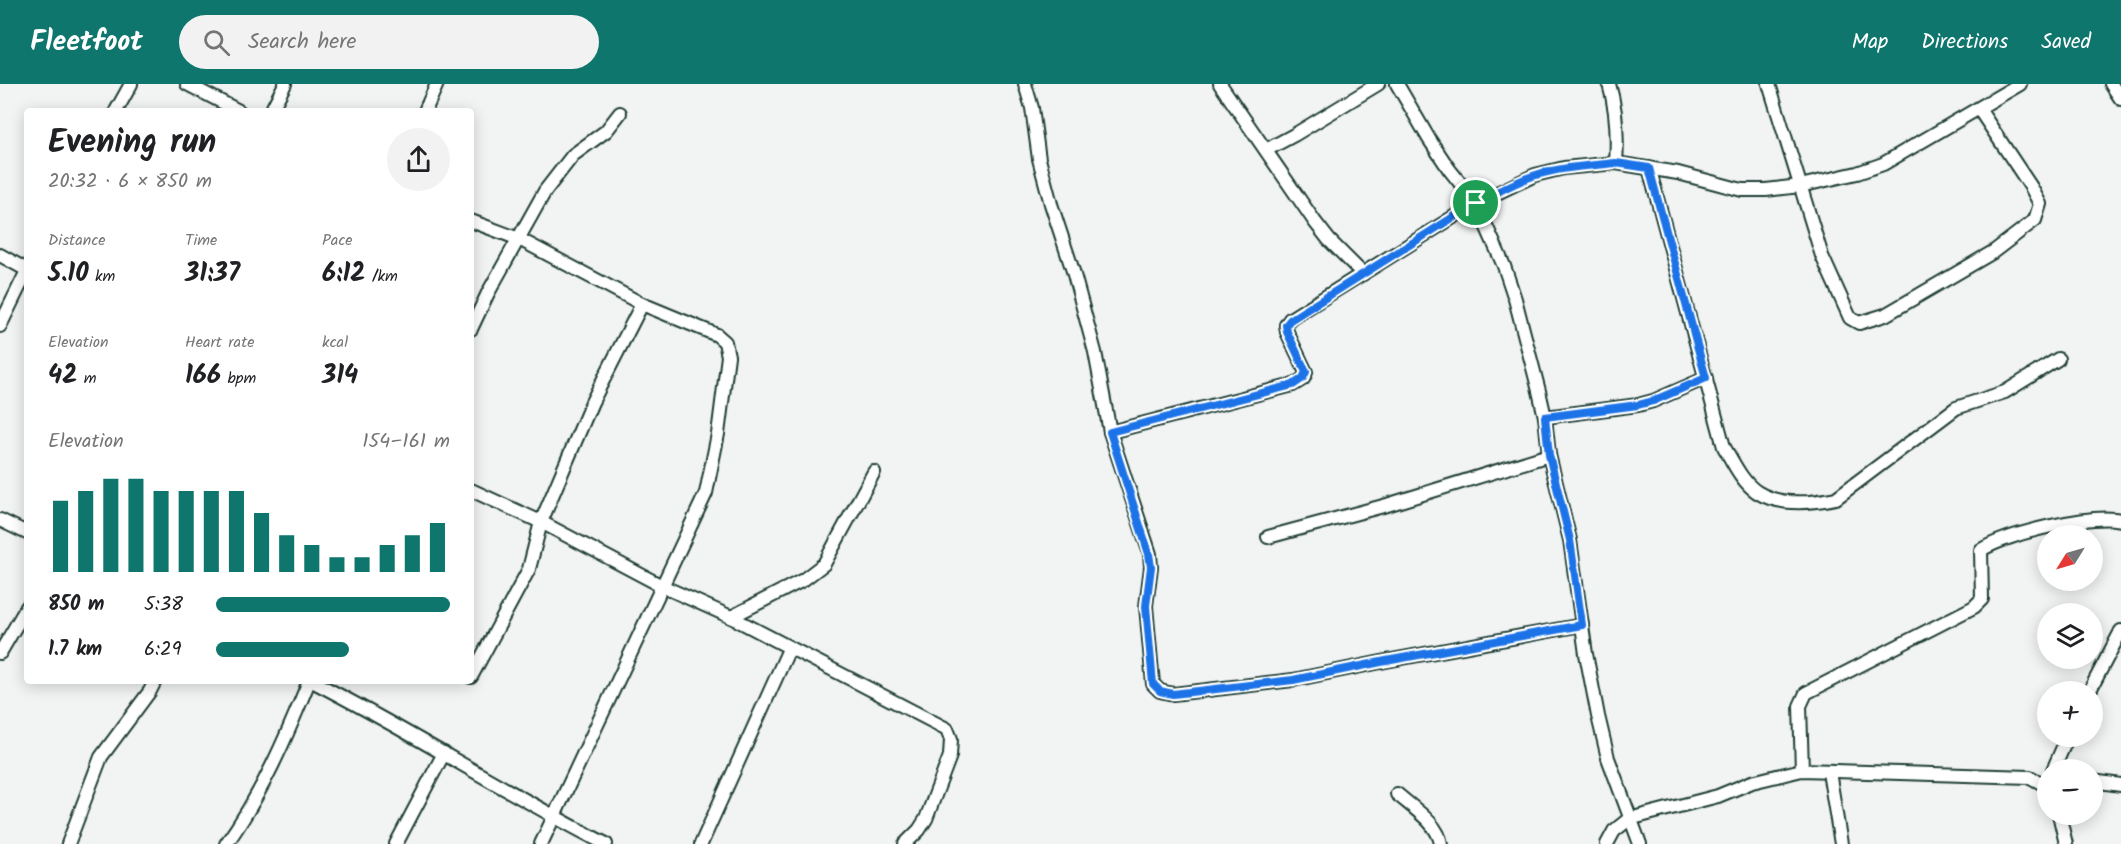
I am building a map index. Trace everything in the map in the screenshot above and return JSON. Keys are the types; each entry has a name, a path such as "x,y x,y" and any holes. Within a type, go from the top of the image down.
{"street":[{"path":"118,108 131,84"},
{"path":"187,84 233,108"},
{"path":"273,108 285,84"},
{"path":"426,108 437,84"},
{"path":"1025,84 1032,108 1039,159 1095,352 1110,432 1149,554 1151,567 1146,606 1153,684 1160,691 1173,694 1293,680 1582,625"},
{"path":"1220,84 1315,222 1329,240 1363,274"},
{"path":"1266,150 1378,84"},
{"path":"1397,84 1436,149 1476,203 1504,266 1515,300 1545,417 1549,455 1570,540 1600,726 1608,758 1640,844"},
{"path":"1609,84 1614,98 1618,130 1616,163"},
{"path":"1769,84 1822,256 1850,318 1859,323 1885,315 1993,252 2035,220 2040,204 1978,109"},
{"path":"1110,432 1293,385 1303,378 1306,372 1286,325 1290,320 1476,203 1535,175 1564,168 1616,163 1678,173 1742,190 1800,186 1857,173 1883,164 2020,84"},
{"path":"2112,84 2121,99"},
{"path":"474,323 545,191 573,155 606,131 620,113"},
{"path":"1649,168 1724,447 1740,474 1756,492 1774,500 1817,502 1836,498 1956,408 2005,392 2058,359"},
{"path":"474,221 519,240 642,304 717,335 725,342 728,356 718,434 706,493 541,844"},
{"path":"0,255 24,268"},
{"path":"0,326 24,276"},
{"path":"474,671 529,569 541,522 592,402 642,304"},
{"path":"1545,417 1638,405 1653,401 1706,378"},
{"path":"1268,537 1387,505 1549,455"},
{"path":"731,617 803,580 824,564 874,472"},
{"path":"474,491 541,522 662,586 731,617 947,729 951,739 950,756 926,819 905,844"},
{"path":"1802,771 1800,706 1806,693 1974,607 1982,599 1981,550 2007,538 2056,526 2101,518 2121,520"},
{"path":"0,520 24,532"},
{"path":"0,653 24,612"},
{"path":"2094,681 2121,631"},
{"path":"701,844 789,648"},
{"path":"68,844 102,757 153,684"},
{"path":"225,844 239,825 271,769 309,684"},
{"path":"316,684 383,718 553,817 606,844"},
{"path":"396,844 444,753"},
{"path":"1607,844 1614,831 1629,819 1718,796 1752,782 1802,771 2000,775 2030,777 2037,780"},
{"path":"1829,771 1841,844"},
{"path":"2103,783 2121,785"},
{"path":"1397,794 1435,828 1440,836 1441,844"},
{"path":"2062,825 2066,844"}],"route":[{"path":"1616,163 1649,168 1706,378 1653,401 1638,405 1545,417 1549,455 1570,540 1582,625 1293,680 1173,694 1160,691 1153,684 1146,606 1151,567 1149,554 1110,432 1293,385 1303,378 1306,372 1287,332 1286,325 1290,320 1476,203 1535,175 1564,168 1616,163"}]}
